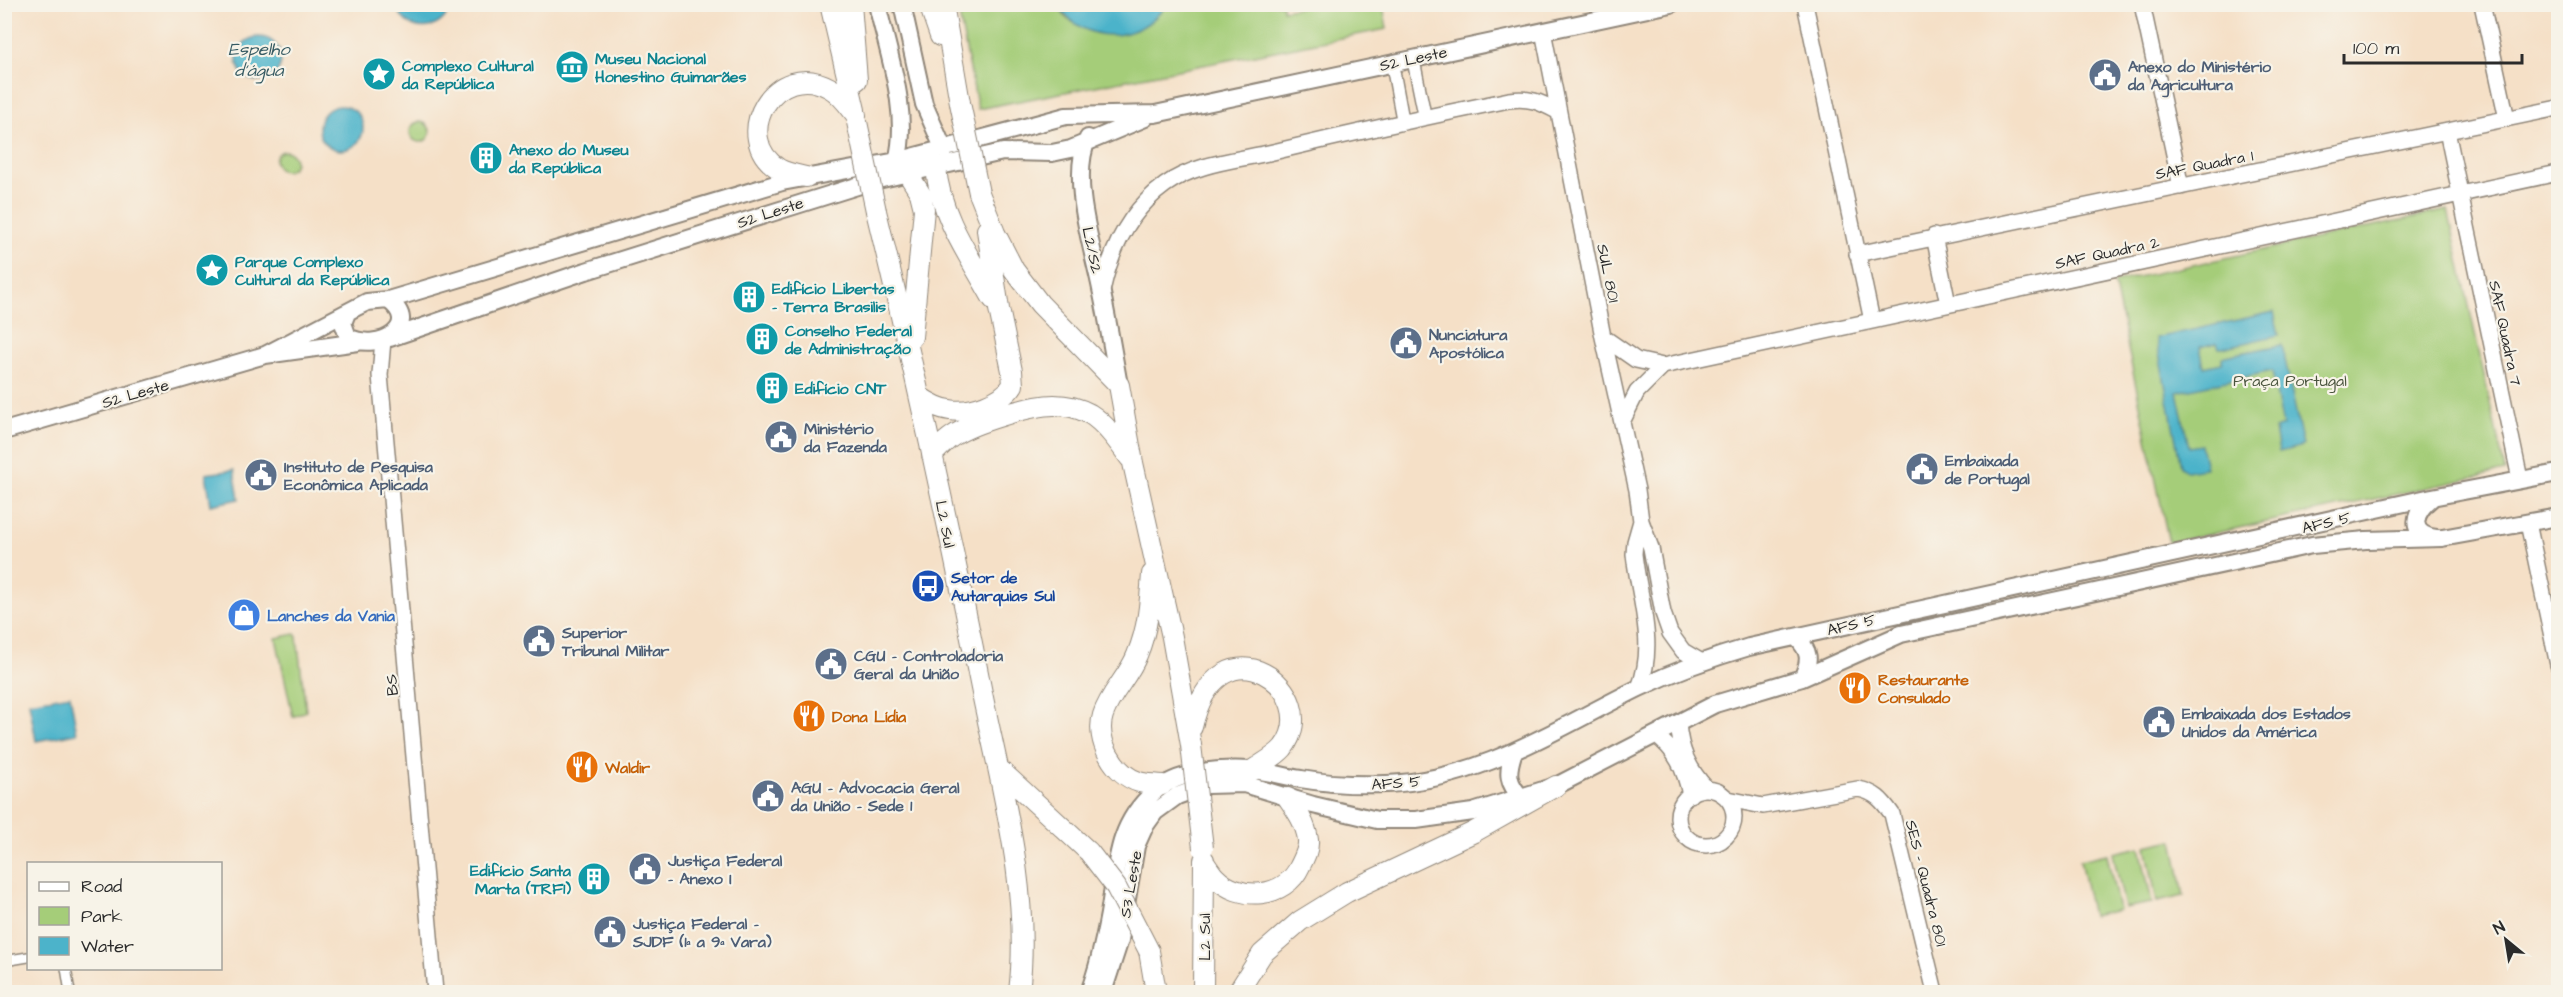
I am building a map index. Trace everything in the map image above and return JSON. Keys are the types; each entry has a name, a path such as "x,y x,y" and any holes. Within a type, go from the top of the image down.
{"main road":[{"name":"L2 Sul","path":"830,4 910,352 998,768 1020,892 1022,933 1020,993"},
{"path":"851,4 857,78 857,119"},
{"path":"878,4 902,119 903,167 920,193 924,209 910,352"},
{"path":"902,4 924,104 940,159 938,190 950,222 999,309"},
{"path":"929,4 954,69"},
{"path":"920,398 951,411 971,409 1002,398 1013,385 981,197 960,103 943,4"},
{"name":"S2 Leste","path":"388,300 806,177 903,167 940,159 1003,152 1071,149 1155,114 1671,4"},
{"path":"806,177 780,169 767,158 760,145 757,127 760,111 776,91 793,81 816,81 832,89 857,119"},
{"name":"L2/S2","path":"1086,114 1090,127 1082,157 1082,186 1119,386"},
{"name":"S2 Leste","path":"940,159 1066,116 1155,114"},
{"path":"1035,125 1032,136 1039,152"},
{"name":"S2 Leste","path":"4,431 265,355 375,341 862,184 903,167"},
{"path":"981,197 994,233 1014,270 1040,304 1119,386"},
{"path":"667,218 660,231 668,245"},
{"path":"388,300 394,305 401,319 397,330 375,341 348,337 344,328 347,313 368,302 388,300"},
{"name":"S2 Leste","path":"265,355 347,313"},
{"name":"L2 Sul","path":"1119,386 1190,740 1204,855 1203,993"},
{"path":"932,454 952,436 968,428 997,417 1053,405 1076,408 1091,415 1112,435 1133,463"},
{"name":"AFS 5","path":"1162,785 1209,771 1253,770 1302,779 1387,784 1423,780 1470,769 1513,754 1639,688 1700,661 1796,637 2432,497 2559,473"},
{"path":"2432,497 2419,509 2417,524 2427,537 2442,538"},
{"name":"AFS 5","path":"1288,798 1377,820 1416,820 1473,812 1556,786 1732,698 1803,678 1878,643 1935,626 2312,545 2366,540 2442,538 2559,517"},
{"path":"1154,553 1150,606 1143,640 1135,662 1103,715 1101,732 1108,755 1121,771 1138,782 1162,785"},
{"path":"1796,637 1805,645 1810,656 1803,678"},
{"path":"1190,740 1197,704 1209,685 1230,671 1240,668 1264,672 1276,681 1284,692 1291,707 1292,723 1290,735 1283,747 1253,770"},
{"path":"1513,754 1508,775 1510,784 1522,798"},
{"path":"998,768 1089,852 1116,887 1149,951 1156,993"},
{"name":"S3 Leste","path":"1103,993 1120,940 1136,846 1145,826 1155,812 1178,796 1216,784 1244,784 1288,798"},
{"name":"S3 Leste","path":"1089,993 1100,963 1120,840 1139,807 1162,785"},
{"path":"1238,993 1262,954 1300,921 1347,891 1474,832 1556,786"},
{"path":"1204,855 1215,877 1227,886 1246,893 1268,894 1286,885 1298,871 1308,842 1305,828 1288,798"}],"street":[{"path":"1805,4 1872,321"},
{"path":"2142,4 2181,187"},
{"path":"2482,4 2506,118"},
{"name":"SUL 801","path":"1543,31 1557,111 1641,521 1651,548 1663,613 1670,633 1683,651 1700,661"},
{"path":"1413,58 1425,117"},
{"path":"1392,63 1403,122"},
{"path":"1102,292 1108,264 1121,235 1143,203 1167,183 1201,168 1425,117 1524,98 1539,101 1557,111"},
{"name":"SAF Quadra 1","path":"1857,254 1934,236 2559,108"},
{"name":"SAF Quadra 7","path":"2447,131 2520,479"},
{"name":"SAF Quadra 2","path":"1604,337 1636,360 1663,366 2559,173"},
{"path":"1934,236 1948,304"},
{"name":"BS","path":"375,341 380,375 435,993"},
{"path":"1622,422 1637,392 1663,366"},
{"name":"SUL 801","path":"1639,688 1646,670 1648,639 1634,554 1641,521"},
{"path":"2528,523 2559,665"},
{"path":"1640,589 1658,586"},
{"path":"1678,723 1683,754 1707,789"},
{"path":"1655,735 1672,749 1684,772 1690,795"},
{"path":"1707,789 1718,792 1728,799 1734,812 1732,830 1714,844 1698,844 1689,840 1683,833 1678,815 1680,806 1690,795 1707,789"},
{"name":"SES - Quadra 801","path":"1728,799 1763,806 1858,789 1871,792 1883,801 1892,814 1935,993"},
{"name":"SES - Quadra 801","path":"1732,830 1763,806"},
{"path":"4,961 27,957"},
{"path":"66,970 70,993"}],"green space":[{"path":"1282,4 1283,10 1313,5 1383,5 1387,29 978,109 957,5 1058,5 1067,19 1088,30 1160,13 1166,5"},
{"path":"420,122 427,125 430,132 427,139 420,142 413,139 410,132 413,125"},
{"path":"285,151 292,154 295,161 292,168 285,171 278,168 275,161 278,154"},
{"name":"Praça Portugal","path":"2448,210 2505,471 2169,543 2114,282"},
{"path":"295,634 306,711 293,717 276,638"},
{"path":"2173,840 2184,896 2157,902 2146,846"},
{"path":"2140,847 2152,903 2125,908 2113,853"},
{"path":"2107,854 2119,910 2092,916 2080,860"}],"water":[{"path":"397,4 450,5 440,22 424,28 407,22 401,15"},
{"path":"1058,5 1166,5 1155,18 1141,27 1127,33 1112,35 1082,28"},
{"name":"Espelho d'água","path":"259,37 274,44 281,59 274,74 259,81 244,74 237,59 244,44"},
{"name":"Espelho d'água","path":"341,106 356,113 363,128 356,143 341,150 326,143 319,128 326,113"},
{"path":"2274,312 2279,335 2222,348 2219,348 2217,343 2200,347 2204,367 2222,363 2222,358 2225,356 2282,345 2303,446 2279,452 2275,429 2283,426 2272,371 2177,392 2189,447 2201,445 2206,468 2186,471 2181,467 2156,338"},
{"path":"234,470 239,499 211,505 206,474"},
{"path":"70,695 77,733 36,741 29,702"}],"place":[{"name":"Museu Nacional Honestino Guimarães","path":"572,67"},
{"name":"Complexo Cultural da República","path":"379,74"},
{"name":"Anexo do Ministério da Agricultura","path":"2105,75"},
{"name":"Anexo do Museu da República","path":"486,158"},
{"name":"Parque Complexo Cultural da República","path":"212,270"},
{"name":"Edifício Libertas - Terra Brasilis","path":"749,297"},
{"name":"Conselho Federal de Administração","path":"762,339"},
{"name":"Nunciatura Apostólica","path":"1406,343"},
{"name":"Edifício CNT","path":"772,388"},
{"name":"Ministério da Fazenda","path":"781,437"},
{"name":"Embaixada de Portugal","path":"1922,469"},
{"name":"Instituto de Pesquisa Econômica Aplicada","path":"261,475"},
{"name":"Setor de Autarquias Sul","path":"928,586"},
{"name":"Lanches da Vania","path":"244,615"},
{"name":"Superior Tribunal Militar","path":"539,641"},
{"name":"CGU - Controladoria Geral da União","path":"831,664"},
{"name":"Restaurante Consulado","path":"1855,688"},
{"name":"Dona Lídia","path":"809,716"},
{"name":"Embaixada dos Estados Unidos da América","path":"2159,722"},
{"name":"Waldir","path":"582,767"},
{"name":"AGU - Advocacia Geral da União - Sede 1","path":"768,796"},
{"name":"Justiça Federal - Anexo I","path":"645,869"},
{"name":"Edifício Santa Marta (TRF1)","path":"594,879"},
{"name":"Justiça Federal - SJDF (1ª a 9ª Vara)","path":"610,932"}]}
